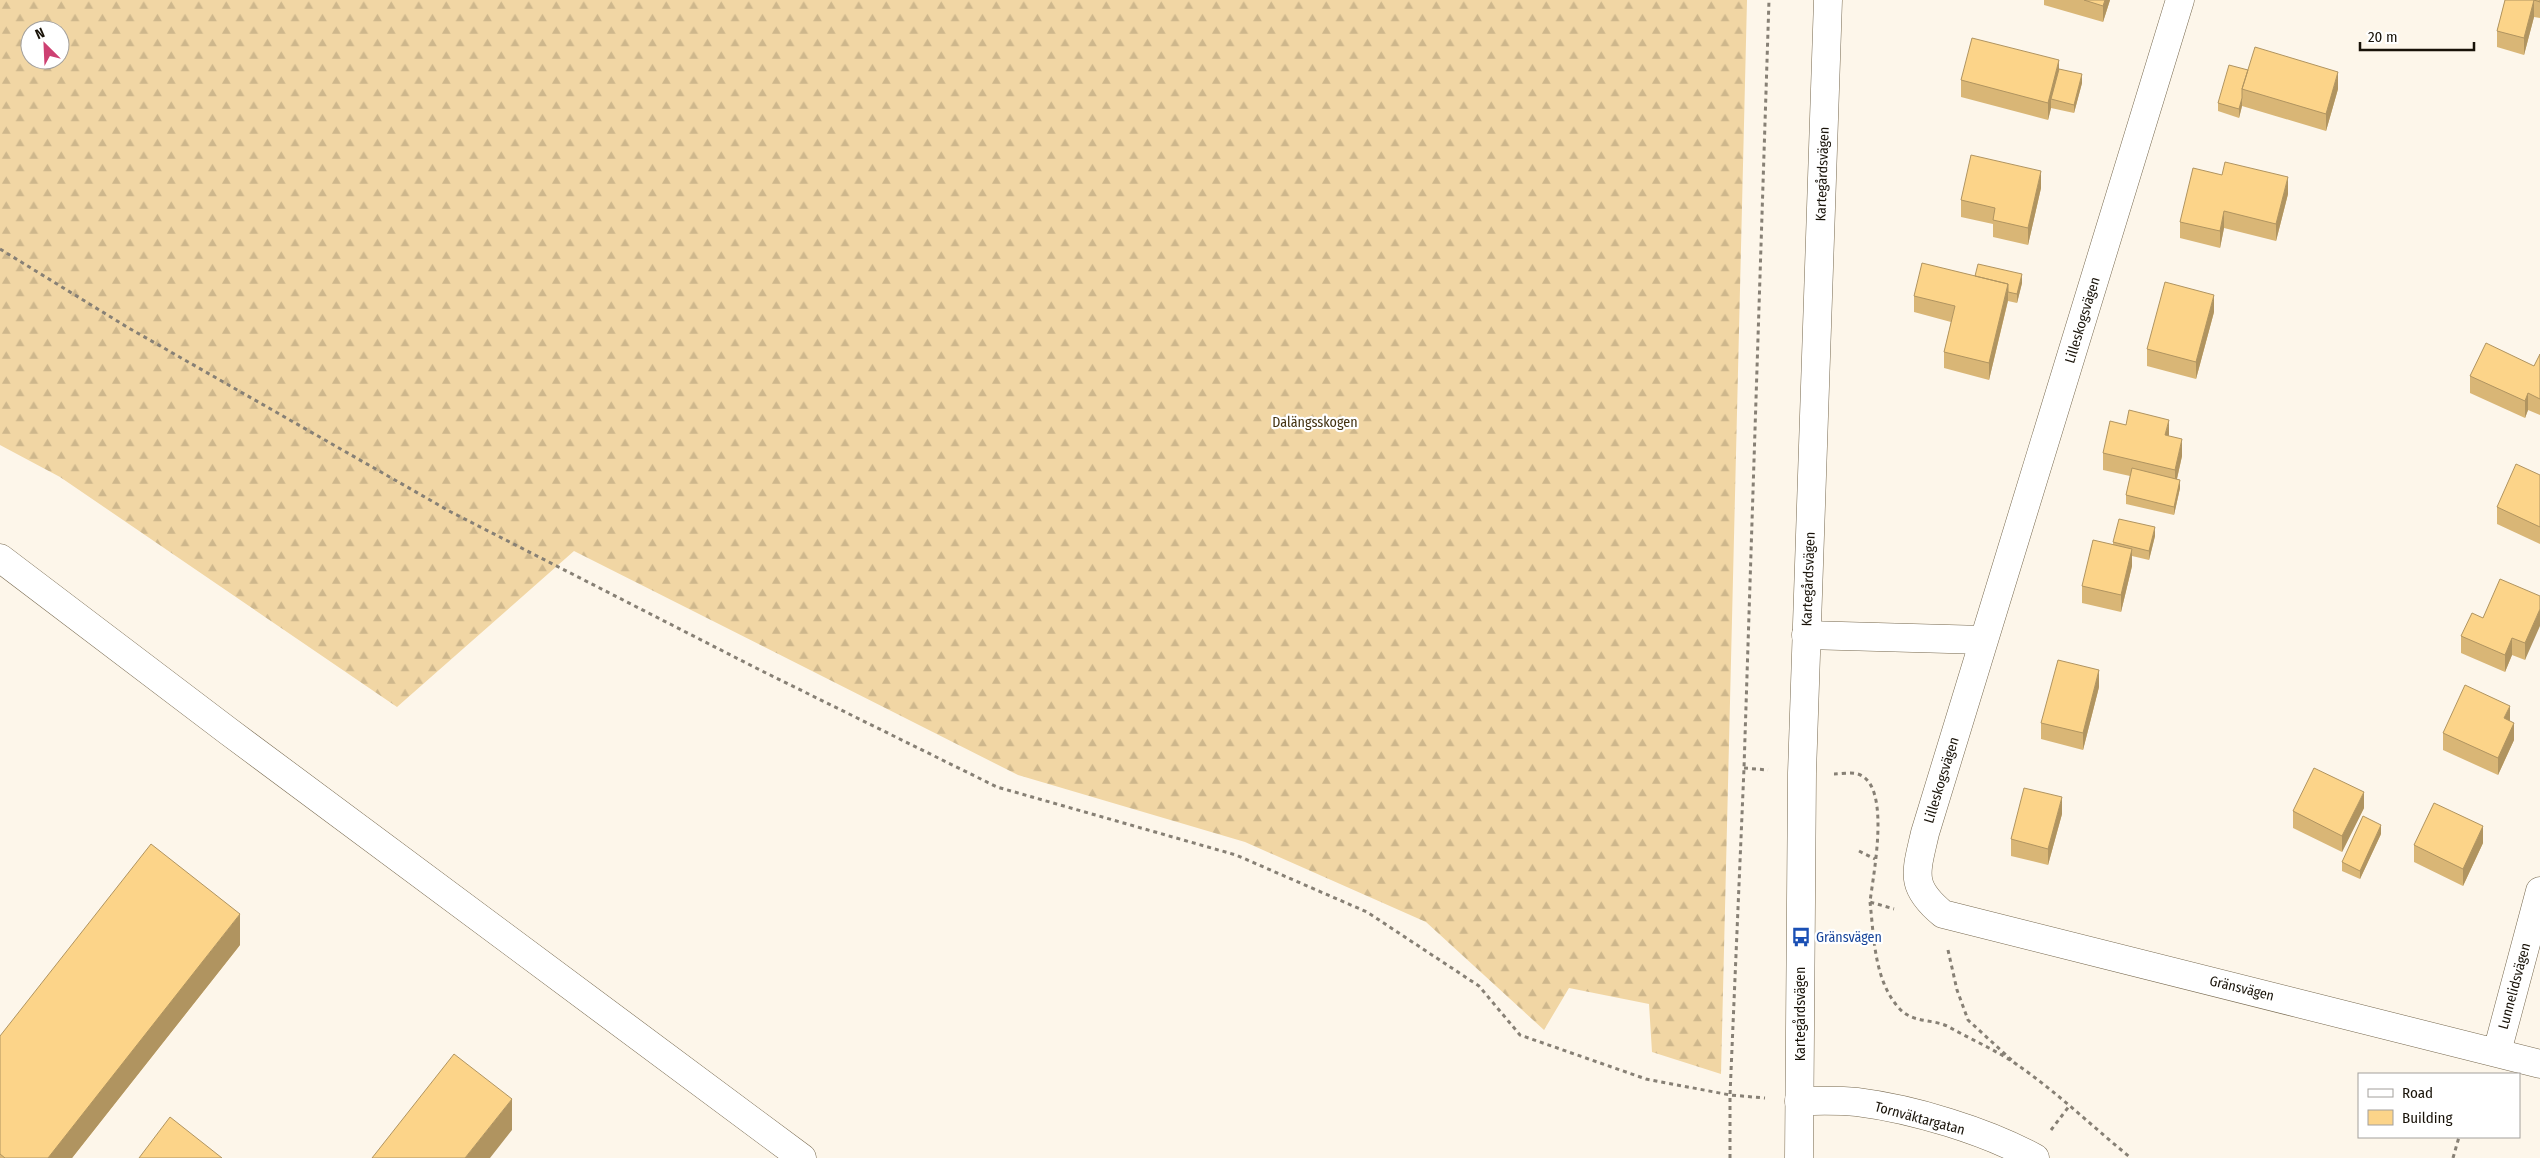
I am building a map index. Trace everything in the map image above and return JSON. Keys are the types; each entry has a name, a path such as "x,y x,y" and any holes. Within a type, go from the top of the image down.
{"street":[{"name":"Kartegårdsvägen","path":"1799,1158 1802,773 1828,0"},
{"name":"Lilleskogsvägen","path":"1944,914 1928,901 1919,887 1917,868 1984,640 2180,0"},
{"path":"0,558 236,737 802,1158"},
{"path":"1806,636 1984,640"},
{"name":"Lunnelidsvägen","path":"2497,1052 2540,891"},
{"name":"Gränsvägen","path":"1944,914 2540,1064"},
{"name":"Tornväktargatan","path":"1799,1100 1856,1102 1929,1118 2007,1143 2035,1158"}],"path":[{"path":"1730,1158 1730,1094 1744,768 1769,0"},
{"path":"0,249 127,327 451,512 756,668 997,787 1236,855 1368,912 1479,986 1520,1035 1646,1078 1730,1094 1799,1100"},
{"path":"1744,768 1802,773 1858,774 1870,784 1876,798 1879,825 1870,902 1877,964 1886,989 1898,1007 1910,1019 1943,1024 2017,1064"},
{"path":"1859,851 1875,858"},
{"path":"1870,902 1898,910 1944,914 1949,959 1968,1020 2017,1064 2070,1105 2131,1158"},
{"path":"2453,1158 2459,1138"}],"green space":[{"name":"Dalängsskogen","path":"0,0 1747,0 1721,1074 1652,1052 1649,1004 1569,988 1544,1030 1426,922 1245,842 1018,775 574,551 397,707 60,477 0,445"}],"building":[{"path":"2084,0 2105,0 2103,6"},
{"path":"2505,0 2534,0 2524,38 2497,31"},
{"path":"1972,38 2059,60 2048,103 1961,80"},
{"path":"2255,47 2338,72 2326,114 2242,89"},
{"path":"2229,65 2248,70 2242,89 2239,109 2218,103"},
{"path":"2059,69 2082,74 2074,105 2051,99"},
{"path":"1971,155 2041,171 2028,228 1993,220 1995,208 1961,200"},
{"path":"2225,162 2288,177 2276,224 2224,211 2220,231 2180,222 2193,168 2222,175"},
{"path":"1922,263 2008,284 1989,363 1944,352 1955,306 1914,296"},
{"path":"1978,264 2022,274 2017,294 2008,292 2008,284 1975,276"},
{"path":"2165,282 2214,295 2196,362 2147,349"},
{"path":"2486,343 2534,366 2540,354 2540,399 2528,393 2525,401 2470,376"},
{"path":"2129,410 2169,420 2165,435 2182,439 2175,470 2103,453 2110,421 2126,425"},
{"path":"2516,464 2540,475 2540,527 2497,507"},
{"path":"2132,468 2180,480 2174,507 2126,495"},
{"path":"2119,519 2155,527 2149,551 2113,542"},
{"path":"2093,540 2132,549 2121,595 2082,586"},
{"path":"2500,579 2540,596 2540,609 2525,643 2512,638 2505,655 2461,636 2472,613 2483,618"},
{"path":"2058,660 2099,670 2083,733 2041,723"},
{"path":"2465,685 2510,706 2504,718 2514,723 2498,758 2443,733"},
{"path":"2314,768 2364,792 2342,836 2293,811"},
{"path":"2024,788 2062,797 2048,849 2011,839"},
{"path":"2434,803 2483,826 2463,869 2414,845"},
{"path":"2363,816 2381,825 2360,871 2342,862"},
{"path":"151,844 240,914 48,1158 5,1158 0,1154 0,1036"},
{"path":"454,1054 512,1099 465,1158 372,1158"},
{"path":"170,1117 222,1158 139,1158"}],"place":[{"name":"Gränsvägen","path":"1801,937"}]}
